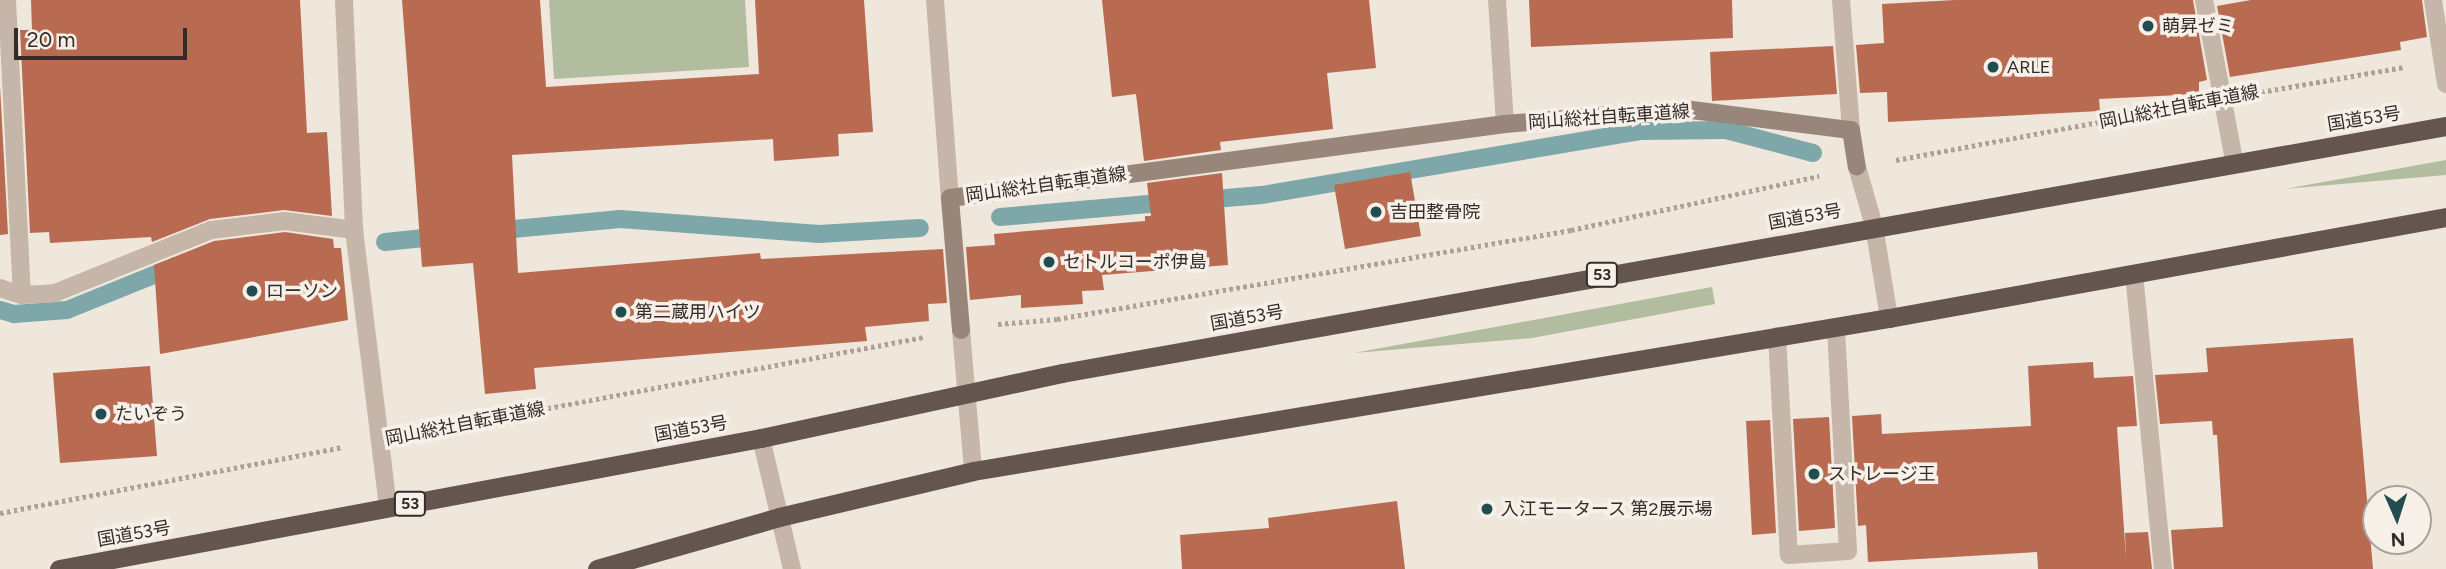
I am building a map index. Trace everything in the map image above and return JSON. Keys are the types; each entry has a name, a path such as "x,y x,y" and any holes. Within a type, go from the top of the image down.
{"highway":[{"name":"国道53号","path":"59,569 761,438 966,392 2234,161 2446,127"},
{"path":"597,569 779,517 973,471 1889,318 2446,217"}],"main road":[{"name":"岡山総社自転車道線","path":"961,330 950,198 1505,124 1684,109 1851,130"},
{"path":"1851,130 1857,167"}],"street":[{"path":"7,0 22,295"},
{"path":"344,0 354,230 388,508"},
{"path":"935,0 950,198"},
{"path":"1497,0 1505,124"},
{"path":"1841,0 1851,130"},
{"path":"2204,0 2220,99 2234,161"},
{"path":"2433,0 2446,84"},
{"path":"1857,167 1874,226 1889,318"},
{"path":"0,288 22,295 55,293 211,230 285,221 354,230"},
{"path":"2134,274 2163,569"},
{"path":"1777,336 1789,555 1848,551 1836,327"},
{"path":"961,330 973,471"},
{"path":"761,438 792,569"}],"path":[{"name":"岡山総社自転車道線","path":"991,325 1057,319 1571,230 1857,167 2220,99 2442,61"},
{"name":"岡山総社自転車道線","path":"0,513 930,336"}],"green space":[{"path":"549,0 745,0 749,67 554,79"},
{"path":"2446,160 2446,175 2284,189"},
{"path":"1712,287 1715,304 1532,338 1354,353"}],"building":[{"path":"31,0 300,0 307,133 327,132 332,216 284,210 210,219 152,242 151,237 50,243 49,232 30,233 20,30 32,30"},
{"path":"402,0 540,0 546,87 759,74 755,0 864,0 873,132 838,134 839,156 774,161 773,139 512,155 518,273 760,253 761,259 943,249 947,303 928,304 929,321 865,327 867,341 534,368 536,389 485,394 473,263 422,267"},
{"path":"1102,0 1369,0 1376,68 1327,73 1333,129 1220,142 1221,150 1144,161 1136,94 1112,97"},
{"path":"1529,0 1732,0 1733,38 1531,47"},
{"path":"1955,0 2193,0 2207,80 2199,82 2199,94 2099,99 2100,111 1888,122 1887,92 1860,93 1856,45 1884,43 1882,4"},
{"path":"2251,0 2422,0 2427,37 2400,42 2401,50 2230,77 2217,6"},
{"path":"1833,46 1837,94 1712,101 1710,52"},
{"path":"0,86 8,234 0,235"},
{"path":"1410,172 1421,236 1345,249 1334,185"},
{"path":"1222,173 1228,265 1102,275 1104,290 1082,291 1083,304 1021,308 1021,295 970,300 966,247 995,245 994,234 1145,221 1145,216 1151,216 1147,183"},
{"path":"285,232 333,239 334,248 341,248 348,320 160,354 154,265 214,241"},
{"path":"2353,338 2366,485 2362,485 2362,555 2372,555 2373,569 2174,569 2171,530 2223,527 2217,435 2213,435 2212,421 2160,424 2155,375 2208,372 2206,348"},
{"path":"2093,362 2094,378 2133,376 2137,426 2117,427 2126,558 2125,533 2148,532 2152,569 2038,569 2037,552 1868,562 1866,525 1858,526 1852,416 1881,414 1882,434 2031,426 2028,366"},
{"path":"150,366 157,456 60,463 53,373"},
{"path":"1829,417 1835,528 1799,531 1793,419"},
{"path":"1770,420 1776,533 1752,535 1746,421"},
{"path":"1397,501 1405,569 1182,569 1180,535 1269,528 1268,518"}],"waterway":[{"path":"1202,200 1262,195 1640,131 1726,130 1813,153"},
{"path":"1000,217 1171,202"},
{"path":"493,231 620,219 819,234 920,228"},
{"path":"385,242 444,236"},
{"path":"0,310 14,314 67,310 176,266"}],"place":[{"name":"萌昇ゼミ","path":"2148,26"},
{"name":"ARLE","path":"1993,67"},
{"name":"吉田整骨院","path":"1376,212"},
{"name":"セトルコーポ伊島","path":"1049,262"},
{"name":"ローソン","path":"252,291"},
{"name":"第二蔵用ハイツ","path":"621,312"},
{"name":"たいぞう","path":"101,414"},
{"name":"ストレージ王","path":"1814,474"},
{"name":"入江モータース 第2展示場","path":"1487,509"}]}
